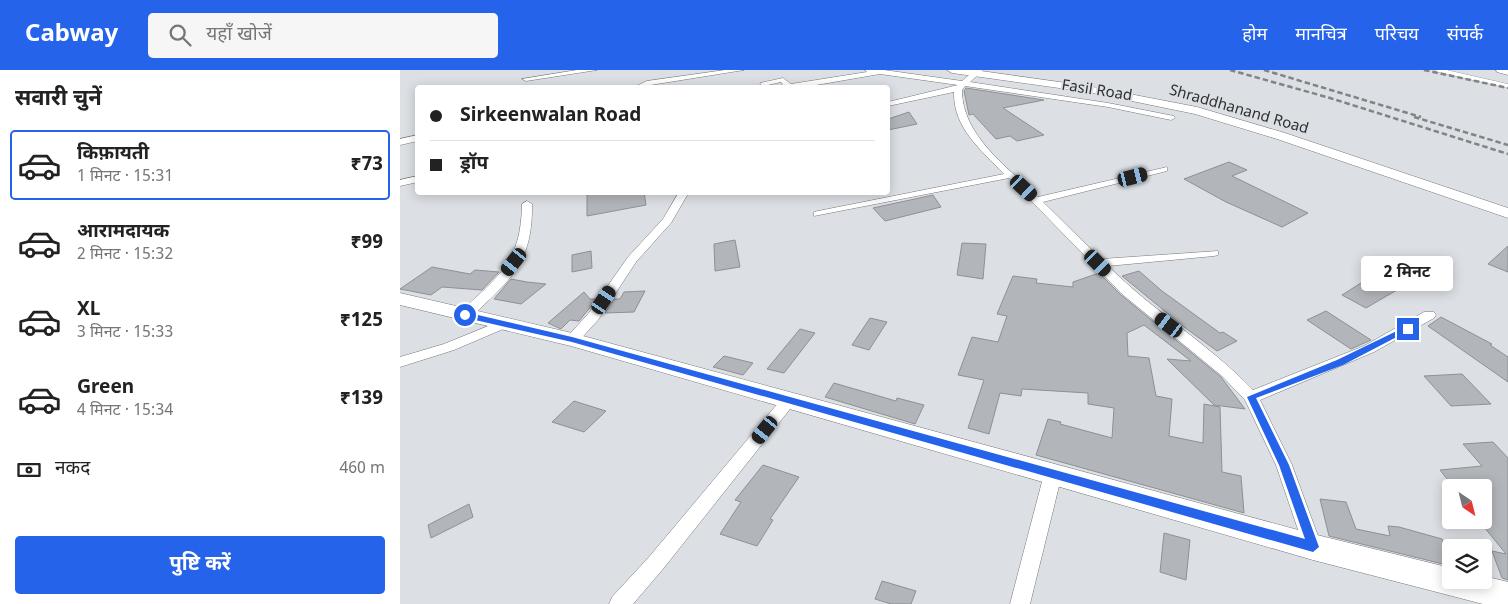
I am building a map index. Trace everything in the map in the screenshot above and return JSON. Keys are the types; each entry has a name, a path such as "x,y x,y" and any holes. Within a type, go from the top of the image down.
{"street":[{"path":"526,79 593,70"},
{"path":"660,84 740,70"},
{"name":"Fasil Road","path":"869,70 960,86 1108,105 1171,118"},
{"name":"Shraddhanand Road","path":"952,70 978,71 1117,90 1192,106 1294,136 1508,208"},
{"path":"1501,70 1508,72"},
{"path":"890,104 960,86 978,71"},
{"name":"Shraddhanand Road","path":"978,71 1088,89 1197,111 1281,136 1508,213"},
{"path":"801,85 880,72"},
{"path":"765,85 764,83 783,80 787,85"},
{"path":"960,86 958,103 964,123 973,137 1133,298 1227,372 1251,397 1284,465 1313,547"},
{"path":"400,142 415,139"},
{"path":"1037,200 1164,169"},
{"path":"818,214 1011,175"},
{"path":"400,183 415,180"},
{"path":"572,340 593,317 632,260 667,221 682,195"},
{"path":"465,315 499,281 521,252 526,231 527,204"},
{"path":"1098,263 1214,253"},
{"path":"400,299 572,340 1313,547 1479,596 1508,596"},
{"path":"1251,397 1369,349 1429,315"},
{"path":"400,362 449,347 503,324"},
{"path":"618,604 656,563 789,400"},
{"path":"1020,604 1053,474"}],"lane":[{"path":"1438,70 1508,86"}],"building":[{"path":"966,88 1044,100 1003,108 1044,135 1017,141 1010,136 996,139 973,114 969,115 964,91"},
{"path":"909,112 917,124 890,130 890,118"},
{"path":"1229,162 1247,170 1232,176 1308,213 1282,227 1226,202 1184,179"},
{"path":"587,195 644,195 646,205 587,216"},
{"path":"933,195 941,207 885,221 873,208"},
{"path":"735,240 740,267 715,271 714,244"},
{"path":"962,243 986,244 983,279 957,275"},
{"path":"1508,246 1508,272 1488,264"},
{"path":"591,251 592,268 572,272 572,255"},
{"path":"432,267 470,274 475,270 499,272 482,290 442,287 431,295 400,289"},
{"path":"1383,269 1409,283 1366,308 1342,295"},
{"path":"1139,271 1162,291 1220,333 1223,332 1237,341 1217,351 1184,327 1122,276"},
{"path":"1099,273 1121,295 1221,377 1245,409 1214,405 1167,359 1191,361 1144,325 1127,333 1128,356 1149,358 1156,396 1172,399 1169,436 1203,443 1204,404 1220,407 1222,472 1241,476 1244,513 1036,455 1048,419 1112,438 1114,408 1088,404 1088,393 1022,389 1021,396 1000,393 989,434 968,428 984,380 958,375 972,337 998,342 1007,316 997,314 1013,276 1037,279 1036,283 1073,287 1073,282"},
{"path":"511,279 546,284 521,304 494,299"},
{"path":"645,291 634,312 605,313 614,299 620,299 624,292"},
{"path":"584,292 590,299 597,299 579,321 570,320 561,329 548,323"},
{"path":"1326,311 1371,340 1351,349 1307,320"},
{"path":"1441,317 1492,344 1490,345 1508,357 1508,382 1428,326"},
{"path":"870,318 887,322 869,350 852,345"},
{"path":"800,329 815,333 784,373 767,369"},
{"path":"724,356 753,363 743,375 713,367"},
{"path":"1462,374 1491,404 1451,406 1424,376"},
{"path":"834,383 896,401 897,398 924,405 915,424 825,397"},
{"path":"574,401 606,411 584,432 552,422"},
{"path":"1493,442 1508,458 1508,580 1502,578 1492,551 1506,554 1486,529 1492,529 1492,479 1447,479 1440,470 1482,466 1463,444"},
{"path":"763,465 799,477 770,519 773,520 757,546 720,534 741,502 735,500"},
{"path":"1320,499 1346,502 1356,529 1390,536 1388,526 1399,527 1442,539 1442,564 1329,536"},
{"path":"469,504 473,517 431,538 428,525"},
{"path":"1164,533 1190,540 1186,580 1160,572"},
{"path":"882,581 916,591 911,604 891,604 875,599"}],"railway":[{"path":"1230,70 1330,98 1508,154"},
{"path":"1264,70 1421,117"},
{"path":"1424,70 1508,88"},
{"path":"1414,117 1508,145"}],"route":[{"path":"465,315 572,340 1313,547 1284,465 1251,397 1340,362 1408,329"}]}
